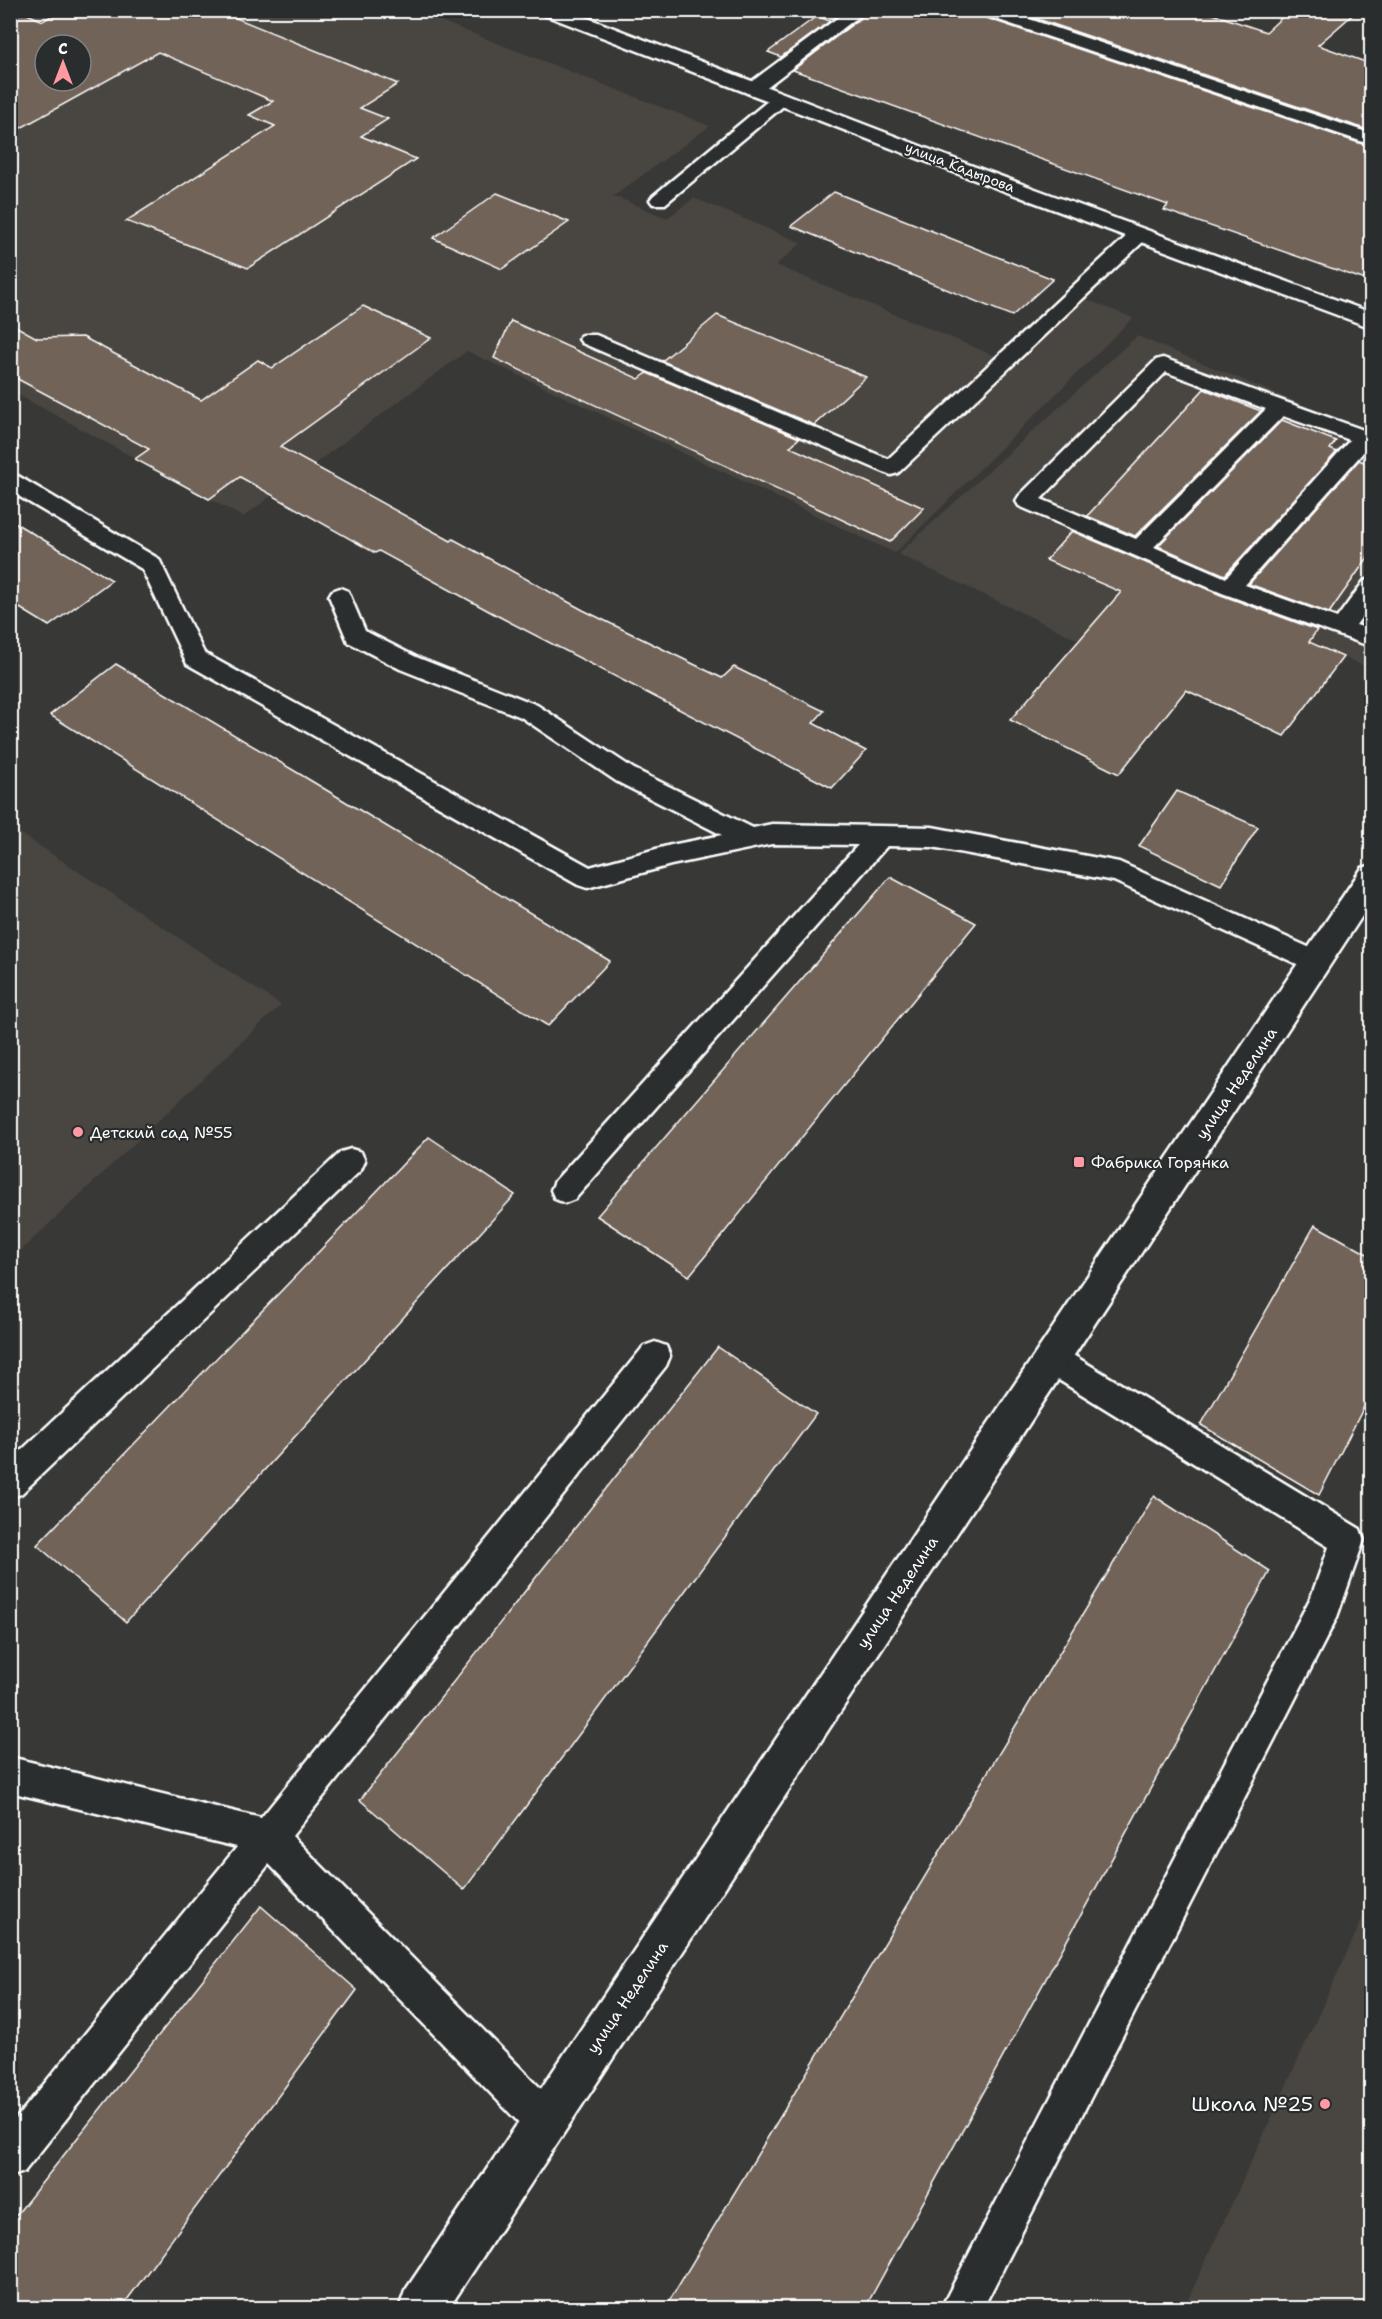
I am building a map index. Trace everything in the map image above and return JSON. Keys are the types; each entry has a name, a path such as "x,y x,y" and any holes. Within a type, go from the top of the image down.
{"street":[{"name":"улица Кадырова","path":"549,10 1371,321"},
{"name":"улица Неделина","path":"422,2308 1317,962 1371,876"}],"lane":[{"path":"753,89 859,10"},
{"path":"984,10 1371,140"},
{"path":"659,200 781,99"},
{"path":"588,339 891,468 1139,235"},
{"path":"1230,588 1368,439 1163,364 1027,501 1230,588 1371,639"},
{"path":"1139,549 1280,407"},
{"path":"10,481 151,564 195,658 587,878 671,855 772,834 932,837 1119,872 1317,962"},
{"path":"1342,628 1371,586"},
{"path":"340,596 356,636 408,663 529,711 624,775 750,838"},
{"path":"565,1190 881,837"},
{"path":"10,1484 351,1161"},
{"path":"10,2158 655,1356"},
{"path":"961,2308 1326,1605 1348,1540 1052,1359"},
{"path":"10,1774 268,1837 545,2121"}],"shaded area":[{"path":"10,11 415,11 710,126 614,196 667,218 694,198 802,243 776,265 1017,365 1086,299 1133,318 895,553 467,351 243,517 11,391"},
{"path":"1137,336 1371,433 1371,669 1343,657 1129,664 898,554"},
{"name":"Детский сад №55","path":"11,827 281,1005 11,1260"},
{"name":"Школа №25","path":"1371,1900 1371,2308 1184,2308"}],"building":[{"path":"10,10 18,10 43,21 61,10 233,10 226,14 398,84 360,108 388,119 361,136 416,159 248,268 126,221 275,126 249,115 273,101 158,52 93,88 93,33 33,33 33,93 84,93 10,134"},
{"path":"871,10 974,10 977,15 1371,147 1371,282 1164,210 1168,205 793,70"},
{"path":"1011,10 1201,10 1266,32 1290,10 1358,10 1318,45 1371,64 1371,131"},
{"path":"817,16 830,21 781,57 768,52"},
{"path":"834,192 1053,279 1012,316 791,226"},
{"path":"497,193 569,222 502,269 433,238"},
{"path":"363,306 431,338 280,447 583,610 722,678 734,667 824,711 813,723 866,751 832,788 498,616 379,551 375,553 240,477 209,499 135,459 149,449 10,375 10,323 37,338 83,337 201,400 258,360 272,368"},
{"path":"717,315 866,377 814,425 662,361"},
{"path":"511,321 639,379 647,373 799,438 790,447 924,508 890,542 494,358"},
{"path":"1204,389 1261,411 1135,536 1087,516"},
{"path":"1282,420 1336,441 1330,449 1337,452 1225,575 1158,546"},
{"path":"1359,460 1371,465 1371,553 1329,613 1249,584"},
{"path":"10,520 112,580 49,626 10,602"},
{"path":"1072,531 1221,595 1317,630 1309,642 1343,657 1284,736 1186,690 1119,774 1010,720 1121,592 1046,560"},
{"path":"116,664 610,961 548,1026 50,715"},
{"path":"1177,791 1258,827 1221,885 1139,846"},
{"path":"890,877 976,923 689,1276 597,1216"},
{"path":"429,1137 515,1195 126,1622 37,1545"},
{"path":"1315,1225 1371,1256 1371,1393 1319,1495 1201,1425"},
{"path":"718,1347 816,1414 464,1890 360,1800"},
{"path":"1154,1496 1270,1571 865,2308 665,2308"},
{"path":"261,1906 357,1990 121,2308 10,2308 10,2223"}],"place":[{"name":"Детский сад №55","path":"78,1132"},
{"name":"Фабрика Горянка","path":"1079,1162"},
{"name":"Школа №25","path":"1325,2104"}]}
